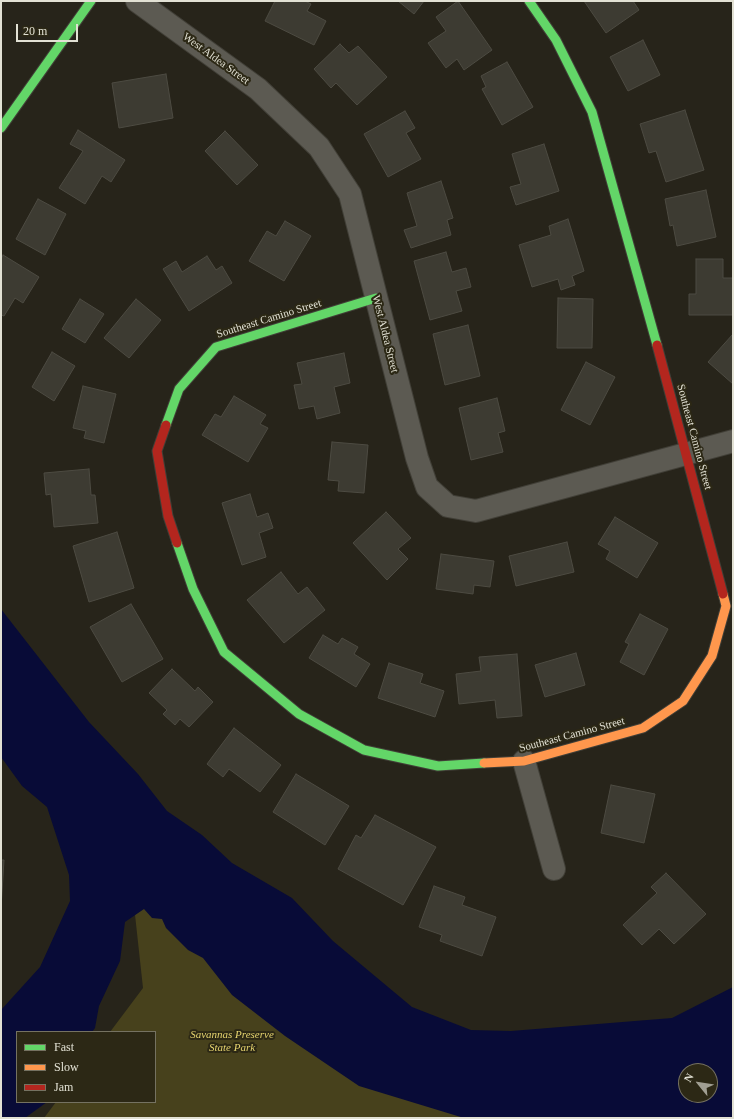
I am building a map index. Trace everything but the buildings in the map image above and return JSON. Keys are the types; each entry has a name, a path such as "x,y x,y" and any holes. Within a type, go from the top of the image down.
{"street":[{"path":"1,128 91,1"},
{"name":"West Aldea Street","path":"137,1 258,89 319,147 350,194 417,458 427,487 448,506 476,511 733,441"},
{"name":"Southeast Camino Street","path":"376,298 216,347 179,389 157,451 168,516 193,589 224,652 299,714 364,750 438,766 524,762 643,728 683,701 712,656 726,606 687,454 592,112 556,40 529,1"},
{"path":"524,762 554,868"}],"green space":[{"name":"Savannas Preserve State Park","path":"131,878 526,1118 44,1118 55,1103 156,1103 156,1031 111,1031 143,988"}],"shaded area":[{"path":"1,609 89,722 138,774 167,811 202,835 232,863 292,898 333,941 412,1007 471,1030 511,1031 672,1018 733,987 733,1118 464,1118 359,1086 285,1036 232,995 203,958 188,950 166,928 162,919 152,918 144,909 125,922 120,961 99,1006 95,1028 93,1031 16,1031 16,1103 46,1103 25,1118 1,1118 1,1010 40,967 70,901 69,875 47,807 22,786 1,757"}],"traffic: fast":[{"path":"1,128 91,1"},
{"path":"529,1 556,40 592,112 657,345"},
{"path":"166,425 179,389 216,347 376,298"},
{"path":"177,543 193,589 224,652 299,714 364,750 438,766 484,763"}],"traffic: slow":[{"path":"484,763 524,761 643,728 683,701 712,656 726,606 723,594"}],"traffic: jam":[{"path":"657,345 723,594"},
{"path":"166,425 157,451 168,516 177,543"}]}
